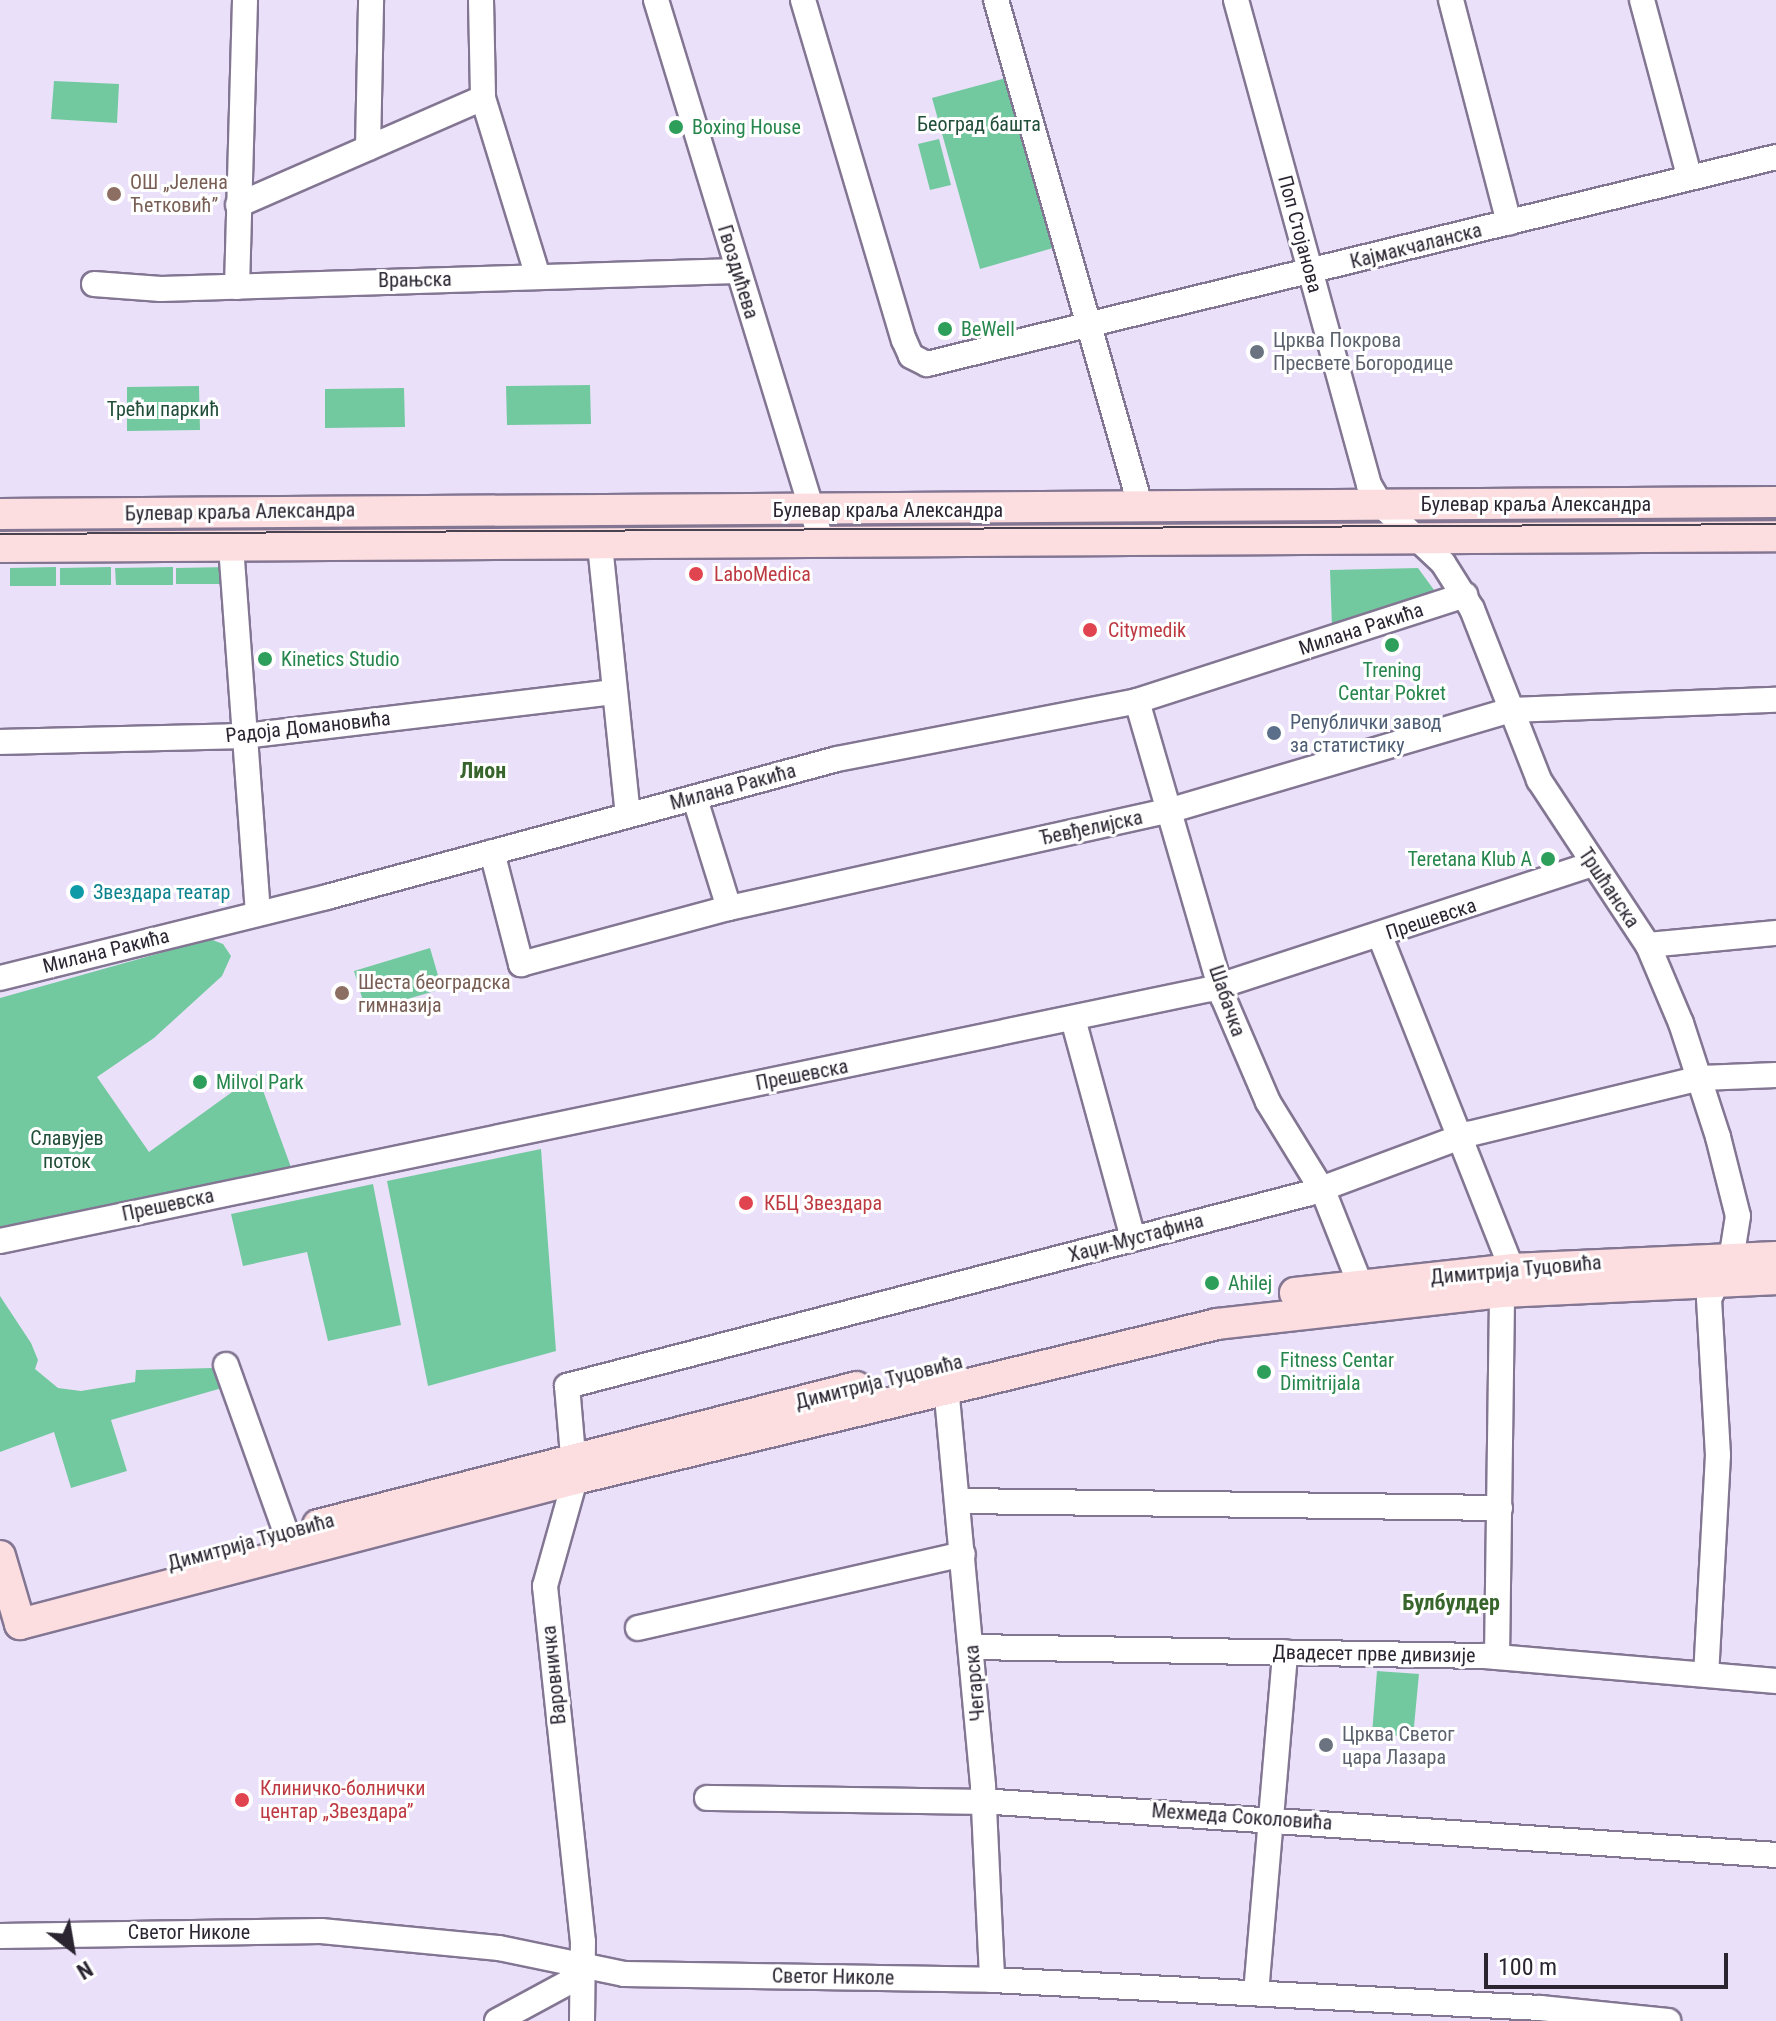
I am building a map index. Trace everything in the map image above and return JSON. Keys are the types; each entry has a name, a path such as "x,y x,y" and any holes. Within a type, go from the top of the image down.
{"main road":[{"name":"Булевар краља Александра","path":"0,514 1776,502"},
{"name":"Булевар краља Александра","path":"0,547 1422,541 1776,536"},
{"name":"Димитрија Туцовића","path":"9,1617 1107,1328 1360,1284 1507,1280 1723,1268 1776,1257"},
{"name":"Димитрија Туцовића","path":"1723,1268 1776,1279"},
{"name":"Димитрија Туцовића","path":"9,1617 286,1533 575,1467 1217,1324 1507,1280"},
{"path":"0,1556 9,1617"}],"street":[{"path":"237,287 245,0"},
{"path":"368,148 371,0"},
{"path":"481,0 483,98 538,277"},
{"name":"Гвоздићева","path":"656,0 822,543"},
{"name":"Кајмакчаланска","path":"803,0 904,340 916,360 943,361 1776,157"},
{"path":"996,0 1141,508"},
{"name":"Поп Стојанова","path":"1236,0 1369,485 1381,505 1422,541"},
{"path":"1451,0 1509,223"},
{"path":"1642,0 1689,176"},
{"path":"238,205 483,98"},
{"name":"Врањска","path":"94,284 237,287 737,271"},
{"name":"Тршћанска","path":"1422,541 1465,595 1539,780 1648,945 1701,1078 1738,1212 1723,1268 1709,1299 1718,1455 1706,1675"},
{"path":"600,545 628,815"},
{"path":"231,546 258,913"},
{"name":"Милана Ракића","path":"0,978 695,799 837,759 1137,701 1465,595"},
{"name":"Радоја Домановића","path":"0,742 245,736 614,692"},
{"name":"Ђевђелијска","path":"492,852 521,964 729,908 1171,810 1510,710 1776,700"},
{"name":"Шабачка","path":"1137,701 1171,810 1219,986 1260,1085 1322,1189 1360,1284"},
{"path":"695,799 729,908"},
{"name":"Прешевска","path":"0,1241 1073,1019 1219,986 1593,864"},
{"path":"1648,945 1776,933"},
{"path":"1380,936 1458,1137 1507,1280 1497,1657"},
{"path":"1073,1019 1133,1239"},
{"name":"Хаџи-Мустафина","path":"567,1386 1322,1189 1458,1137 1701,1078 1776,1075"},
{"path":"226,1365 286,1533"},
{"name":"Варовничка","path":"567,1386 575,1467 545,1586 583,1942 580,1967 582,2021"},
{"name":"Чегарска","path":"946,1386 972,1647 984,1802 992,1980"},
{"path":"959,1501 1500,1508"},
{"path":"638,1628 963,1554"},
{"name":"Двадесет прве дивизије","path":"972,1647 1497,1657 1776,1681"},
{"path":"1256,1993 1285,1652"},
{"name":"Мехмеда Соколовића","path":"707,1798 984,1802 1776,1855"},
{"name":"Светог Николе","path":"0,1936 321,1931 499,1948 624,1974 992,1980 1540,2008 1668,2021"},
{"path":"497,2021 569,1982 580,1967"}],"green space":[{"name":"Београд башта","path":"1006,78 1053,248 980,269 932,98"},
{"path":"54,81 119,84 117,123 51,119"},
{"path":"939,139 951,185 930,190 918,144"},
{"path":"590,385 591,424 507,425 506,386"},
{"name":"Трећи паркић","path":"199,386 200,430 127,431 127,387"},
{"path":"404,388 405,427 325,428 325,389"},
{"path":"56,567 56,586 10,586 10,568"},
{"path":"111,567 111,585 60,585 60,568"},
{"path":"173,567 173,585 116,585 115,568"},
{"path":"227,567 227,584 176,584 176,568"},
{"path":"1418,568 1437,594 1332,628 1330,570"},
{"name":"Славујев поток","path":"210,939 223,944 231,956 222,976 154,1038 97,1077 149,1152 257,1074 292,1170 0,1231 0,998"},
{"path":"430,948 442,989 366,1011 354,971"},
{"path":"541,1149 556,1351 428,1386 387,1181"},
{"path":"373,1184 401,1325 328,1341 307,1252 243,1266 231,1214"},
{"path":"0,1296 31,1343 38,1360 35,1369 58,1388 81,1391 135,1382 136,1370 212,1368 229,1386 111,1420 127,1471 71,1488 54,1432 0,1452"},
{"path":"1377,1671 1419,1674 1413,1737 1372,1734"}],"tram line":[{"path":"0,534 1776,524"}],"place":[{"name":"Boxing House","path":"676,127"},
{"name":"ОШ „Јелена Ћетковић”","path":"114,194"},
{"name":"BeWell","path":"945,329"},
{"name":"Црква Покрова Пресвете Богородице","path":"1257,352"},
{"name":"LaboMedica","path":"696,574"},
{"name":"Citymedik","path":"1090,630"},
{"name":"Trening Centar Pokret","path":"1392,645"},
{"name":"Kinetics Studio","path":"265,659"},
{"name":"Републички завод за статистику","path":"1274,733"},
{"name":"Teretana Klub A","path":"1548,859"},
{"name":"Звездара театар","path":"77,892"},
{"name":"Шеста београдска гимназија","path":"342,993"},
{"name":"Milvol Park","path":"200,1082"},
{"name":"КБЦ Звездара","path":"746,1203"},
{"name":"Ahilej","path":"1212,1283"},
{"name":"Fitness Centar Dimitrijala","path":"1264,1372"},
{"name":"Црква Светог цара Лазара","path":"1326,1745"},
{"name":"Клиничко-болнички центар „Звездара”","path":"242,1800"}],"district":[{"name":"Лион","path":"483,771"},
{"name":"Булбулдер","path":"1451,1603"}]}
